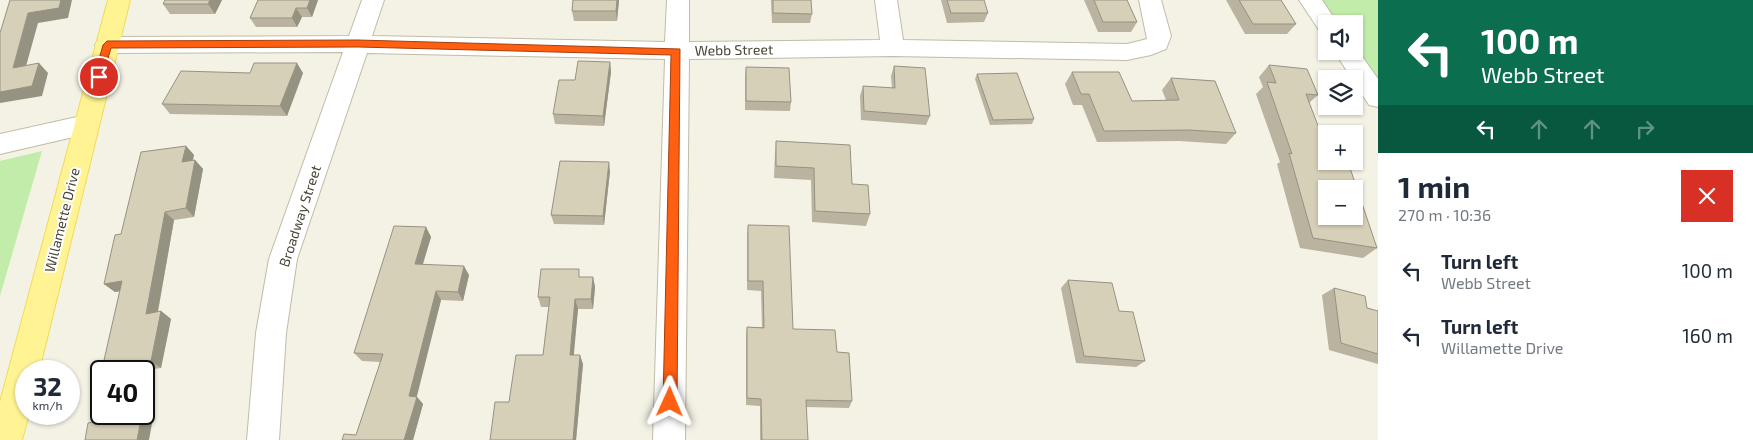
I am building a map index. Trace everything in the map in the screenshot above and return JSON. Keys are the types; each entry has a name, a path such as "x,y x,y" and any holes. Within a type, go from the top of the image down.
{"main road":[{"name":"Willamette Drive","path":"6,440 119,0"}],"street":[{"name":"Broadway Street","path":"263,440 271,333 283,259 373,0"},
{"path":"669,440 678,0"},
{"path":"886,0 893,48"},
{"name":"Webb Street","path":"107,45 358,44 676,51 893,48 1127,52 1151,47 1158,43 1159,36 1150,0"},
{"path":"1310,0 1321,15"},
{"path":"1352,60 1378,98"},
{"path":"0,144 86,125"}],"green space":[{"path":"1319,0 1378,0 1378,81 1363,60 1363,15 1330,15"},
{"path":"42,151 0,296 0,161"}],"building":[{"path":"10,0 61,0 59,8 28,13 13,68 39,63 32,86 0,92 0,33"},
{"path":"165,0 210,0 208,4 163,4"},
{"path":"258,0 310,0 307,8 296,8 292,18 250,18"},
{"path":"573,0 617,0 616,11 572,11"},
{"path":"773,0 811,0 812,14 773,13"},
{"path":"947,0 984,0 988,13 951,13"},
{"path":"1094,0 1127,0 1137,22 1103,22"},
{"path":"1239,0 1281,0 1296,24 1253,24"},
{"path":"578,61 610,62 603,116 553,114 559,80 575,80"},
{"path":"254,63 297,63 280,106 162,104 181,71 250,73"},
{"path":"1269,65 1307,69 1318,95 1306,94 1318,126 1318,170 1351,170 1354,180 1318,180 1318,225 1363,225 1363,206 1377,248 1313,238 1289,153 1292,154 1267,82 1276,83"},
{"path":"894,66 925,68 930,116 864,111 863,86 895,88"},
{"path":"746,67 789,68 791,102 746,101"},
{"path":"1072,72 1119,72 1132,101 1179,100 1171,78 1215,81 1236,133 1189,130 1104,131 1089,94 1081,94"},
{"path":"1017,73 1034,119 993,120 977,74"},
{"path":"776,141 850,145 852,184 868,185 870,214 815,211 814,168 776,166"},
{"path":"186,146 182,162 195,160 186,208 165,212 146,314 161,311 151,360 104,360 122,281 104,284 115,235 121,234 141,152"},
{"path":"560,161 609,162 603,216 551,215"},
{"path":"748,225 789,226 793,329 835,330 837,352 849,353 852,401 806,400 808,440 762,440 761,399 747,398 747,327 764,328 763,281 748,281"},
{"path":"394,226 426,227 415,264 464,266 458,292 436,291 409,396 417,397 404,440 342,440 344,434 356,435 383,354 354,353"},
{"path":"541,269 579,269 579,277 593,277 591,299 575,299 570,355 580,355 573,440 490,440 495,402 509,402 516,355 543,355 550,297 538,297"},
{"path":"1068,280 1112,283 1119,311 1133,312 1145,361 1084,356"},
{"path":"1334,288 1365,296 1367,308 1378,311 1378,354 1341,343"},
{"path":"88,423 90,423 90,425 140,425 137,440 85,440"}],"route":[{"path":"99,77 107,45 358,44 676,51 670,402"}]}
